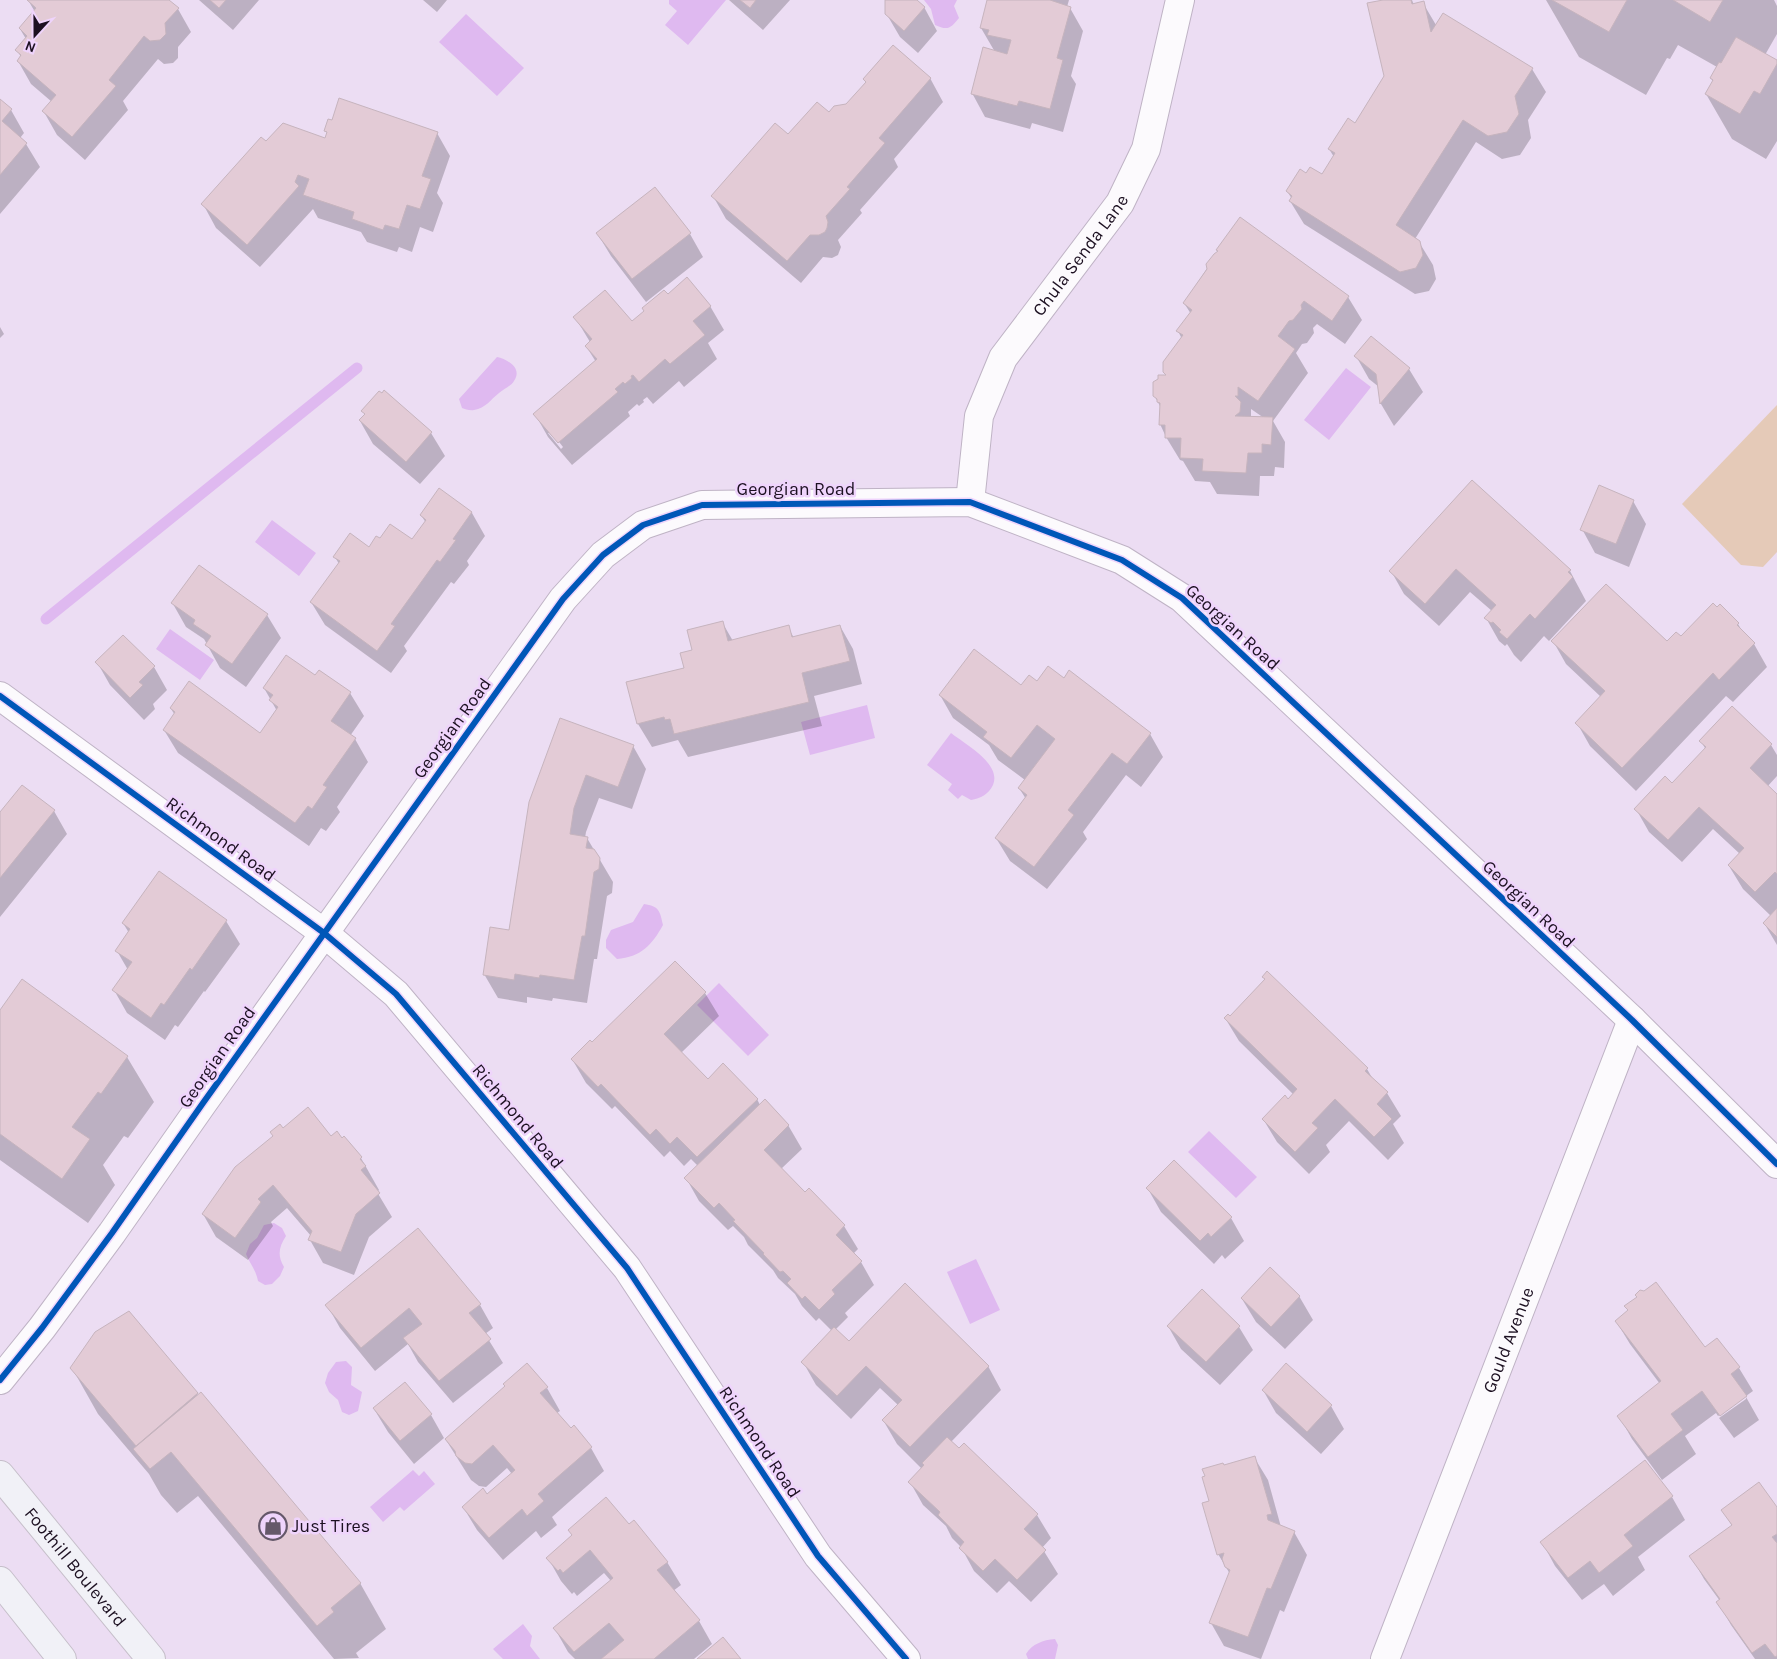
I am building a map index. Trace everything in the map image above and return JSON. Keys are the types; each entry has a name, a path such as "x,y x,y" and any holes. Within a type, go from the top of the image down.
{"main road":[{"name":"Foothill Boulevard","path":"0,1474 151,1659"},
{"path":"0,1581 62,1659"}],"street":[{"name":"Chula Senda Lane","path":"970,502 978,416 1004,358 1120,203 1146,149 1180,0"},
{"name":"Georgian Road","path":"0,1380 42,1328 112,1233 563,599 603,555 643,524 702,505 970,502 1122,560 1182,598 1632,1020 1777,1164"},
{"name":"Richmond Road","path":"0,696 324,933 396,994 627,1268 818,1556 906,1659"},
{"name":"Gould Avenue","path":"1385,1659 1632,1020"}],"shaded area":[{"path":"669,0 726,0 688,45 665,25 677,11 669,4"},
{"path":"924,0 957,0 954,6 959,18 949,28 935,25 931,9"},
{"path":"466,14 524,68 497,96 439,42"},
{"path":"497,357 513,365 517,372 514,381 482,407 472,410 462,408 459,399"},
{"path":"1346,368 1371,387 1329,440 1304,420"},
{"path":"1777,405 1777,552 1763,567 1741,565 1682,504"},
{"path":"272,520 316,553 299,576 255,542"},
{"path":"170,629 214,660 200,680 156,649"},
{"path":"867,705 875,738 810,755 801,722"},
{"path":"951,733 981,755 992,770 994,777 993,785 981,797 971,800 962,795 958,799 948,790 952,784 927,765"},
{"path":"644,904 653,906 658,910 663,925 645,949 633,956 617,959 606,948 606,940 611,930 633,922"},
{"path":"719,983 769,1035 748,1056 697,1005"},
{"path":"1209,1131 1257,1177 1236,1198 1188,1152"},
{"path":"274,1223 282,1228 286,1236 280,1251 280,1259 284,1267 280,1276 272,1284 265,1285 258,1281 246,1254 250,1244 257,1238 264,1225"},
{"path":"976,1259 1000,1310 970,1324 947,1272"},
{"path":"346,1361 352,1367 351,1385 362,1392 358,1411 349,1415 342,1412 338,1400 329,1392 325,1383 328,1373 336,1362"},
{"path":"413,1470 419,1476 424,1471 435,1484 404,1511 400,1507 383,1522 370,1507"},
{"path":"523,1624 532,1636 530,1646 540,1659 503,1659 493,1649"},
{"path":"1055,1639 1058,1645 1055,1659 1028,1659 1026,1654 1035,1645"}],"building":[{"path":"27,0 169,0 179,8 165,23 166,34 160,40 150,41 144,36 109,80 116,86 72,137 42,111 56,95 17,61 21,55 15,50 27,36 19,28 36,8"},
{"path":"210,0 226,0 219,8"},
{"path":"740,0 756,0 750,8"},
{"path":"885,0 917,0 925,7 904,31 885,14"},
{"path":"987,0 1050,0 1071,7 1057,58 1063,60 1050,109 1019,101 1017,106 971,94 983,47 1007,54 1011,40 987,35 989,30 980,28"},
{"path":"1383,0 1411,0 1412,4 1424,1 1431,32 1443,13 1533,68 1515,96 1519,114 1507,132 1488,136 1463,120 1396,225 1420,241 1423,255 1416,268 1400,272 1289,201 1292,196 1286,191 1300,169 1306,173 1310,167 1322,174 1335,153 1328,149 1348,118 1355,123 1384,76 1367,3"},
{"path":"1552,0 1627,0 1609,32"},
{"path":"1673,0 1723,0 1710,22"},
{"path":"1736,37 1777,60 1777,64 1760,94 1754,91 1740,114 1705,94 1713,80 1710,78"},
{"path":"893,45 931,78 879,138 885,143 847,187 850,189 826,216 828,222 825,232 819,235 810,235 787,261 711,196 775,123 788,134 817,102 829,112 834,106 846,104 866,82 863,79"},
{"path":"339,98 438,132 422,176 431,179 420,209 407,205 399,229 385,225 383,230 352,219 354,212 303,195 309,179 298,175 295,182 299,186 247,245 201,204 261,137 266,141 283,123 325,138 327,132 324,131 328,119 332,120"},
{"path":"0,99 12,109 2,121 27,143 0,175"},
{"path":"655,187 691,233 632,279 596,233"},
{"path":"1240,217 1349,296 1332,321 1304,301 1301,305 1302,309 1293,320 1289,321 1278,336 1295,349 1258,401 1238,387 1238,396 1235,396 1241,402 1240,412 1235,416 1273,417 1271,445 1262,444 1262,453 1248,453 1246,473 1202,471 1203,459 1180,458 1181,438 1165,438 1165,425 1159,425 1160,403 1153,396 1153,382 1158,379 1158,375 1166,375 1163,372 1163,362 1183,335 1176,331 1192,310 1183,303 1207,269 1206,264 1218,251 1216,250"},
{"path":"687,277 711,306 693,321 705,335 670,364 665,359 639,382 633,375 631,376 632,378 625,384 623,382 615,389 618,392 558,443 533,414 597,359 585,346 592,339 573,317 605,290 632,321 644,311 642,308 664,290 668,294"},
{"path":"1371,336 1410,368 1380,404 1376,374 1354,356"},
{"path":"384,390 432,432 406,462 359,420 365,414 361,411 379,391 382,393"},
{"path":"1472,480 1571,570 1568,572 1573,577 1535,619 1530,614 1507,639 1499,632 1501,630 1493,622 1491,623 1484,618 1496,605 1456,569 1425,604 1389,571"},
{"path":"1599,485 1634,500 1616,544 1580,530"},
{"path":"439,488 472,512 453,539 456,540 440,562 437,560 391,624 395,626 377,651 310,602 340,561 333,557 350,533 369,547 376,536 380,538 390,524 412,539 426,520 420,515"},
{"path":"199,565 268,614 232,664 205,645 211,636 193,624 195,620 171,603"},
{"path":"1606,584 1667,641 1676,632 1681,636 1713,603 1717,607 1720,604 1755,643 1719,680 1713,673 1622,768 1575,723 1605,691 1551,641"},
{"path":"723,621 728,641 789,625 792,637 840,625 850,661 802,673 809,702 674,734 670,719 665,720 664,717 637,724 626,682 684,668 680,653 692,650 687,630"},
{"path":"123,635 155,666 139,682 143,685 130,698 95,662"},
{"path":"974,649 1021,685 1029,675 1037,681 1048,666 1064,678 1069,670 1151,733 1127,764 1112,753 1068,810 1074,815 1034,867 995,838 1027,795 1018,788 1055,739 1037,725 1011,758 983,737 987,732 939,695"},
{"path":"286,655 315,675 319,670 351,692 331,721 356,738 323,785 327,787 312,809 308,806 295,823 163,730 175,712 170,708 189,681 260,733 278,707 269,700 273,695 263,688"},
{"path":"1732,706 1772,744 1750,768 1777,794 1777,874 1775,872 1755,892 1728,865 1744,848 1699,807 1668,840 1634,809 1665,776 1672,783 1706,747 1699,741"},
{"path":"560,718 634,745 618,787 586,775 574,808 570,834 588,837 586,848 594,849 600,858 599,869 594,872 585,936 582,936 574,980 540,975 539,978 515,974 514,980 483,975 490,927 509,930 529,802"},
{"path":"22,785 55,810 0,878 0,812"},
{"path":"159,871 227,920 192,970 190,968 164,1005 161,1003 151,1018 112,990 132,962 115,951 130,929 122,923"},
{"path":"1777,908 1777,937 1763,923"},
{"path":"675,961 706,992 664,1034 708,1079 723,1063 758,1099 697,1157 677,1137 670,1144 656,1129 650,1135 601,1084 598,1087 571,1059 590,1040 592,1042"},
{"path":"1267,971 1368,1068 1365,1071 1388,1092 1377,1104 1392,1119 1374,1137 1335,1099 1312,1123 1318,1128 1295,1152 1262,1119 1285,1095 1288,1099 1297,1089 1224,1018 1228,1014 1230,1016 1265,979 1262,977"},
{"path":"22,979 128,1056 101,1094 98,1092 72,1127 90,1139 62,1179 0,1134 0,1010"},
{"path":"765,1099 789,1125 764,1150 805,1192 809,1188 845,1225 836,1235 862,1261 832,1290 835,1294 819,1310 805,1296 802,1299 787,1283 791,1279 783,1271 780,1272 719,1203 714,1208 684,1178"},
{"path":"308,1107 331,1136 337,1131 342,1138 344,1136 362,1157 360,1159 366,1166 361,1170 380,1193 356,1214 341,1252 308,1240 312,1231 273,1185 258,1199 261,1202 235,1238 202,1214 235,1167 273,1136 270,1132 280,1124 283,1128"},
{"path":"1174,1160 1232,1217 1211,1237 1208,1233 1200,1241 1146,1188"},
{"path":"418,1228 481,1304 469,1313 491,1339 439,1381 403,1338 422,1324 409,1308 361,1348 325,1305"},
{"path":"1270,1267 1300,1296 1271,1327 1241,1298"},
{"path":"1656,1282 1705,1347 1717,1338 1740,1367 1731,1374 1747,1396 1720,1416 1702,1391 1671,1414 1683,1430 1648,1457 1617,1416 1661,1381 1615,1321 1628,1310 1624,1306 1637,1297 1635,1295 1640,1290 1644,1291"},
{"path":"905,1283 989,1366 910,1447 882,1420 902,1400 866,1366 837,1396 801,1362 834,1327 849,1341"},
{"path":"1202,1289 1240,1326 1206,1362 1167,1326"},
{"path":"129,1311 198,1393 136,1446 70,1368 95,1332"},
{"path":"527,1363 548,1387 540,1393 571,1428 574,1425 592,1447 538,1494 544,1501 527,1516 522,1509 489,1538 462,1507 483,1488 487,1494 515,1470 493,1445 472,1464 465,1463 456,1456 455,1451 445,1439 505,1386 503,1384"},
{"path":"1286,1363 1332,1405 1307,1432 1262,1390"},
{"path":"405,1382 432,1414 400,1441 373,1408"},
{"name":"Just Tires","path":"201,1392 361,1583 331,1608 334,1612 317,1626 171,1452 150,1469 133,1449"},
{"path":"947,1437 959,1448 964,1443 1038,1514 1024,1529 1046,1550 1017,1580 995,1559 983,1571 959,1548 964,1542 938,1515 940,1512 908,1482 924,1465 922,1463"},
{"path":"1255,1456 1272,1514 1267,1515 1268,1520 1295,1531 1271,1589 1267,1588 1248,1637 1209,1623 1230,1570 1225,1567 1222,1559 1224,1553 1217,1555 1202,1503 1209,1501 1202,1477 1205,1476 1202,1469"},
{"path":"1645,1460 1673,1496 1624,1535 1633,1546 1599,1573 1590,1561 1568,1578 1540,1542"},
{"path":"1759,1482 1777,1507 1777,1534 1772,1537 1777,1543 1777,1656 1775,1657 1765,1644 1752,1653 1716,1602 1720,1599 1689,1556 1732,1525 1721,1510"},
{"path":"606,1497 629,1524 634,1520 668,1562 657,1570 700,1620 654,1659 601,1659 624,1640 609,1623 574,1652 553,1628 613,1578 590,1550 563,1573 560,1569 558,1571 546,1558 572,1535 568,1530"},
{"path":"723,1637 741,1659 697,1659"}],"waterway":[{"path":"46,619 357,368"}],"cycle path":[{"path":"0,1380 42,1328 112,1233 563,599 603,555 643,525 702,505 970,502 1122,560 1182,598 1632,1020 1777,1164"},
{"path":"0,696 324,933 396,994 627,1268 818,1556 906,1659"}],"place":[{"name":"Just Tires","path":"273,1526"}]}
